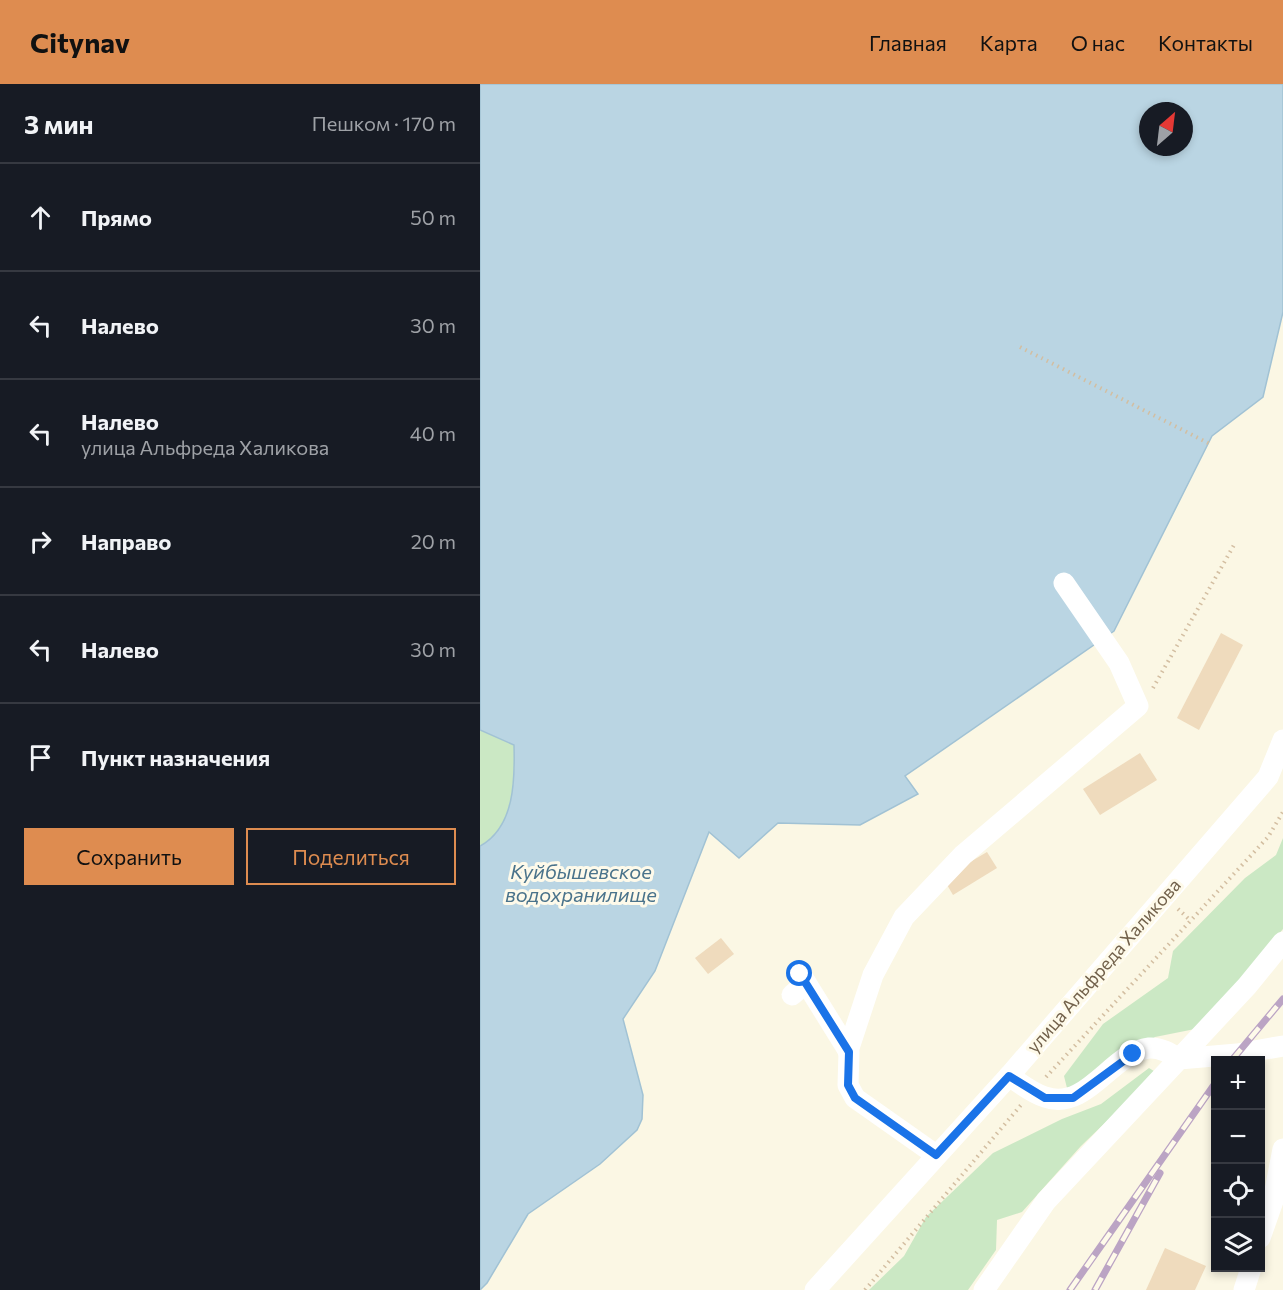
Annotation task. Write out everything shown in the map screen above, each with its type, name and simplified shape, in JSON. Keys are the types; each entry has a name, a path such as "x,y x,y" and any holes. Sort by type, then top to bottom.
{"lane":[{"path":"936,1155 855,1098 848,1085 848,1051 873,975 904,917 963,855 1138,706 1119,663 1064,583"},
{"name":"улица Альфреда Халикова","path":"815,1290 1009,1076 1268,777 1283,740"},
{"path":"984,1290 1046,1201 1247,986 1283,942"},
{"path":"800,984 848,1051"},
{"path":"1009,1076 1045,1098 1073,1098 1133,1054 1149,1048 1164,1050 1179,1059 1237,1054 1283,1046"},
{"path":"1265,1223 1273,1200 1283,1149"},
{"path":"1244,1290 1250,1272"}],"path":[{"path":"1020,347 1212,445"},
{"path":"1138,706 1149,695 1234,545"},
{"path":"865,1290 1033,1091 1268,837 1283,812"}],"green space":[{"path":"480,730 514,745 514,758 513,787 506,815 492,838 480,846"},
{"path":"1283,838 1283,929 1200,1028 1155,1037 1077,1092 1067,1088 1064,1076 1103,1024 1168,978 1173,951 1245,878 1276,855"},
{"path":"1149,1068 1157,1073 1081,1146 1022,1212 997,1220 996,1250 968,1290 869,1290 904,1256 926,1217 993,1153 1062,1119 1101,1104"}],"water":[{"name":"Куйбышевское водохранилище","path":"480,84 1283,84 1283,312 1263,397 1212,436 1114,631 905,776 918,794 860,825 778,823 739,858 709,832 655,971 623,1019 643,1095 642,1119 637,1130 600,1164 528,1214 487,1283 480,1290 480,846 492,838 506,815 513,787 514,745 480,730"}],"building":[{"path":"1221,633 1243,645 1199,730 1177,718"},
{"path":"1140,753 1157,780 1100,815 1083,789"},
{"path":"987,852 997,868 953,895 943,878"},
{"path":"721,938 734,954 708,974 695,958"},
{"path":"1165,1248 1206,1266 1195,1290 1146,1290"}],"railway":[{"path":"1235,1056 1283,999"},
{"path":"1070,1290 1211,1089"},
{"path":"1095,1290 1160,1173"}],"route":[{"path":"800,974 849,1052 848,1085 855,1098 936,1155 1009,1076 1045,1098 1073,1098 1133,1054"}]}
